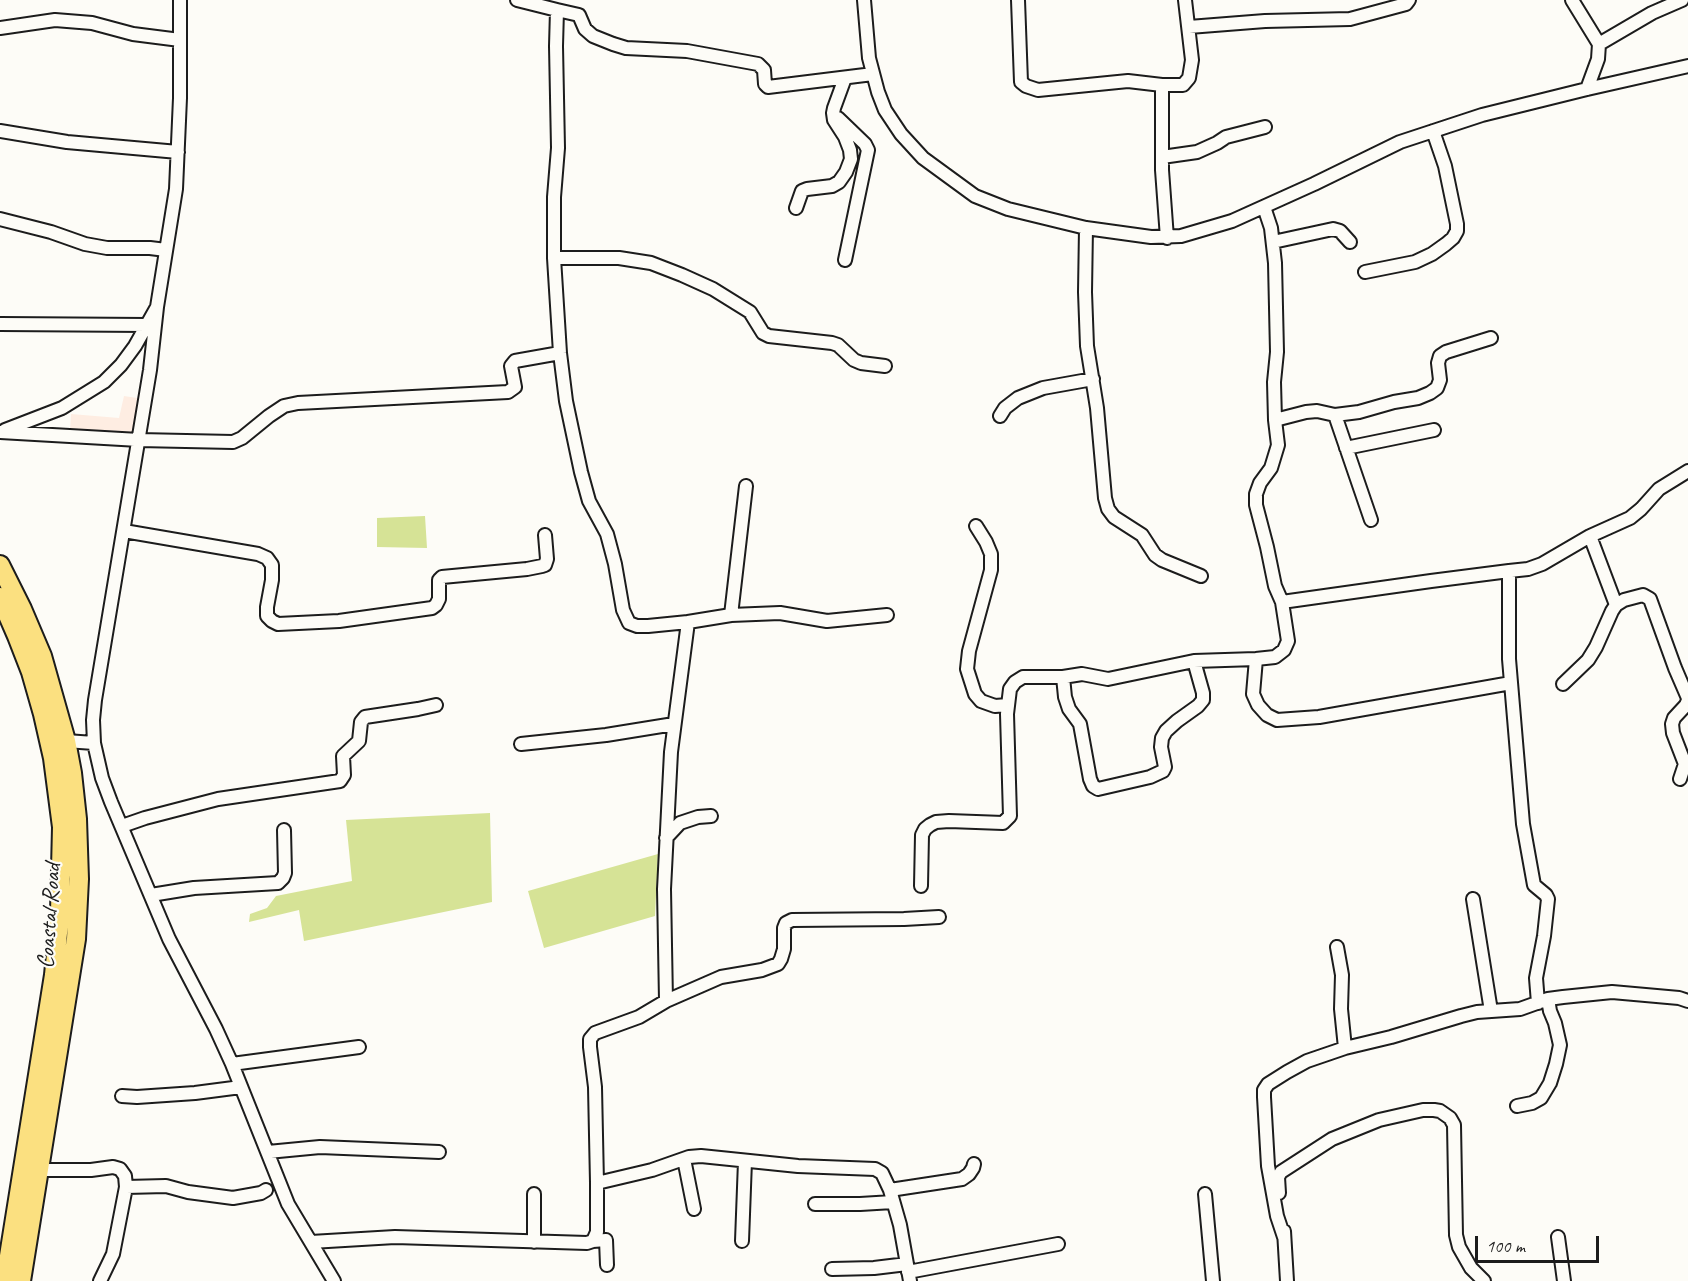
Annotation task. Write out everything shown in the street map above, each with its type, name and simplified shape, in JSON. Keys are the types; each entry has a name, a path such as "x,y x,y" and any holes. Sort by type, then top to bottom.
{"highway":[{"name":"Coastal Road","path":"0,565 42,656 66,741 72,773 79,879 76,939 21,1281"},
{"name":"Coastal Road","path":"0,597 31,672 44,714 53,758 62,827 60,912 54,975 5,1281"}],"street":[{"path":"180,0 176,189 139,440 95,700 94,743 102,778 169,939 232,1064 288,1204 334,1281"},
{"path":"517,0 579,15 585,29 593,36 627,48 687,51 758,64 764,70 765,84 768,87 873,74"},
{"path":"864,0 869,58 885,110 901,134 923,158 975,196 1008,209 1086,228 1129,235 1167,238 1209,228 1264,207 1400,142 1482,116 1688,66"},
{"path":"1018,0 1022,60 1021,82 1038,90 1128,81 1183,85 1189,78 1192,60 1185,0"},
{"path":"1189,27 1264,21 1350,19 1406,4 1409,0"},
{"path":"1572,0 1599,45 1598,59 1587,89"},
{"path":"1599,45 1652,13 1682,0"},
{"path":"557,10 558,148 554,196 554,258 560,353 566,401 580,472 589,501 607,534 625,618 629,623 637,626 688,622 731,615 780,613 827,621 886,615"},
{"path":"0,28 55,20 92,23 133,33 180,40"},
{"path":"796,208 802,191 832,186 839,182 851,159 850,150 834,120 833,113 845,78"},
{"path":"1162,85 1162,157 1167,238"},
{"path":"833,113 865,144 868,150 845,260"},
{"path":"1162,157 1197,152 1226,136 1265,127"},
{"path":"0,131 67,142 178,152"},
{"path":"1365,272 1415,262 1446,244 1457,231 1445,166 1433,131"},
{"path":"921,886 922,835 930,825 949,821 1003,823 1010,816 1008,705 1010,689 1015,682 1023,677 1063,677 1082,674 1108,679 1194,660 1275,657 1284,650 1288,641 1282,602 1275,586 1256,505 1256,494 1260,483 1271,468 1277,452 1278,436 1275,420 1274,382 1277,352 1273,243 1264,207"},
{"path":"0,219 107,248 166,250"},
{"path":"1086,228 1087,346 1093,378 1108,509 1114,517 1142,535 1155,555 1201,576"},
{"path":"1273,243 1334,229 1340,231 1350,242"},
{"path":"554,258 619,258 651,263 682,274 713,289 750,312 763,333 769,336 832,343 838,345 854,360 885,366"},
{"path":"0,432 62,408 104,382 122,365 157,307"},
{"path":"0,324 147,325"},
{"path":"1275,420 1317,411 1335,415 1418,398 1437,388 1440,380 1438,363 1440,356 1491,338"},
{"path":"0,432 139,440 233,442 243,438 268,416 284,406 298,403 508,392 515,387 511,366 515,361 560,353"},
{"path":"1000,416 1005,408 1018,398 1043,388 1093,378"},
{"path":"1335,415 1371,520"},
{"path":"1346,448 1434,430"},
{"path":"1282,602 1528,569 1630,518 1659,489 1688,471"},
{"path":"731,615 746,486"},
{"path":"976,526 986,542 990,554 991,570 971,642 967,669 975,694 981,701 995,706 1008,705"},
{"path":"124,531 258,554 267,558 272,565 267,616 278,624 339,621 432,608 439,598 439,580 442,577 527,569 545,565 547,559 545,536"},
{"path":"1590,536 1616,605"},
{"path":"1509,571 1509,659 1523,824 1534,885 1548,899 1536,978 1543,1001 1555,1023 1560,1045 1550,1083 1541,1098 1532,1103 1517,1106"},
{"path":"1563,684 1588,660 1616,605 1624,600 1643,595 1650,599 1688,699 1672,724 1672,733 1685,764 1680,778"},
{"path":"666,1001 664,889 666,838 671,752 688,622"},
{"path":"1256,659 1253,694 1262,710 1277,720 1319,717 1511,683"},
{"path":"1063,677 1069,709 1080,724 1090,779 1098,789 1150,777 1163,771 1165,767 1161,747 1166,730 1203,700 1194,660"},
{"path":"122,826 192,805 340,781 344,775 343,756 359,741 361,722 365,717 418,710 436,705"},
{"path":"521,744 606,735 674,724"},
{"path":"66,741 94,743"},
{"path":"666,838 680,824 698,817 711,816"},
{"path":"151,896 194,888 278,883 285,873 284,830"},
{"path":"1473,899 1491,1011"},
{"path":"593,1241 597,1232 597,1183 595,1087 590,1039 595,1033 639,1017 666,1001 721,977 762,970 778,964 784,949 784,928 786,923 792,920 939,917"},
{"path":"1336,947 1342,975 1341,1009 1345,1048"},
{"path":"1284,1237 1277,1216 1268,1166 1264,1110 1264,1090 1276,1079 1307,1061 1345,1048 1461,1016 1520,1009 1543,1001 1575,995 1612,992 1679,998 1688,1002"},
{"path":"232,1064 359,1047"},
{"path":"122,1096 195,1093 241,1087"},
{"path":"1287,1281 1278,1177 1281,1172 1347,1132 1379,1119 1424,1110 1434,1110 1445,1114 1454,1125 1456,1235 1459,1247 1471,1268 1484,1281"},
{"path":"268,1152 320,1148 439,1152"},
{"path":"597,1183 701,1156 798,1166 875,1168 882,1173 891,1196 900,1225 908,1272"},
{"path":"684,1159 694,1209"},
{"path":"742,1241 745,1161"},
{"path":"814,1204 891,1196 962,1179 969,1174 974,1164"},
{"path":"38,1170 91,1170 113,1167 120,1169 125,1176 126,1187 113,1254 100,1281"},
{"path":"126,1187 166,1186 188,1192 233,1198 266,1190"},
{"path":"534,1194 534,1242"},
{"path":"1205,1194 1213,1281"},
{"path":"311,1242 414,1237 587,1243 606,1240 607,1265"},
{"path":"1558,1237 1564,1281"},
{"path":"832,1269 908,1272 1058,1244"}],"shaded area":[{"path":"124,396 137,398 134,435 70,432 71,414 119,418"}],"green space":[{"path":"425,516 427,548 377,547 377,518"},
{"path":"490,813 492,902 304,941 299,910 249,922 250,914 267,908 276,896 352,881 346,820"},
{"path":"658,854 655,916 544,948 528,891"}]}
